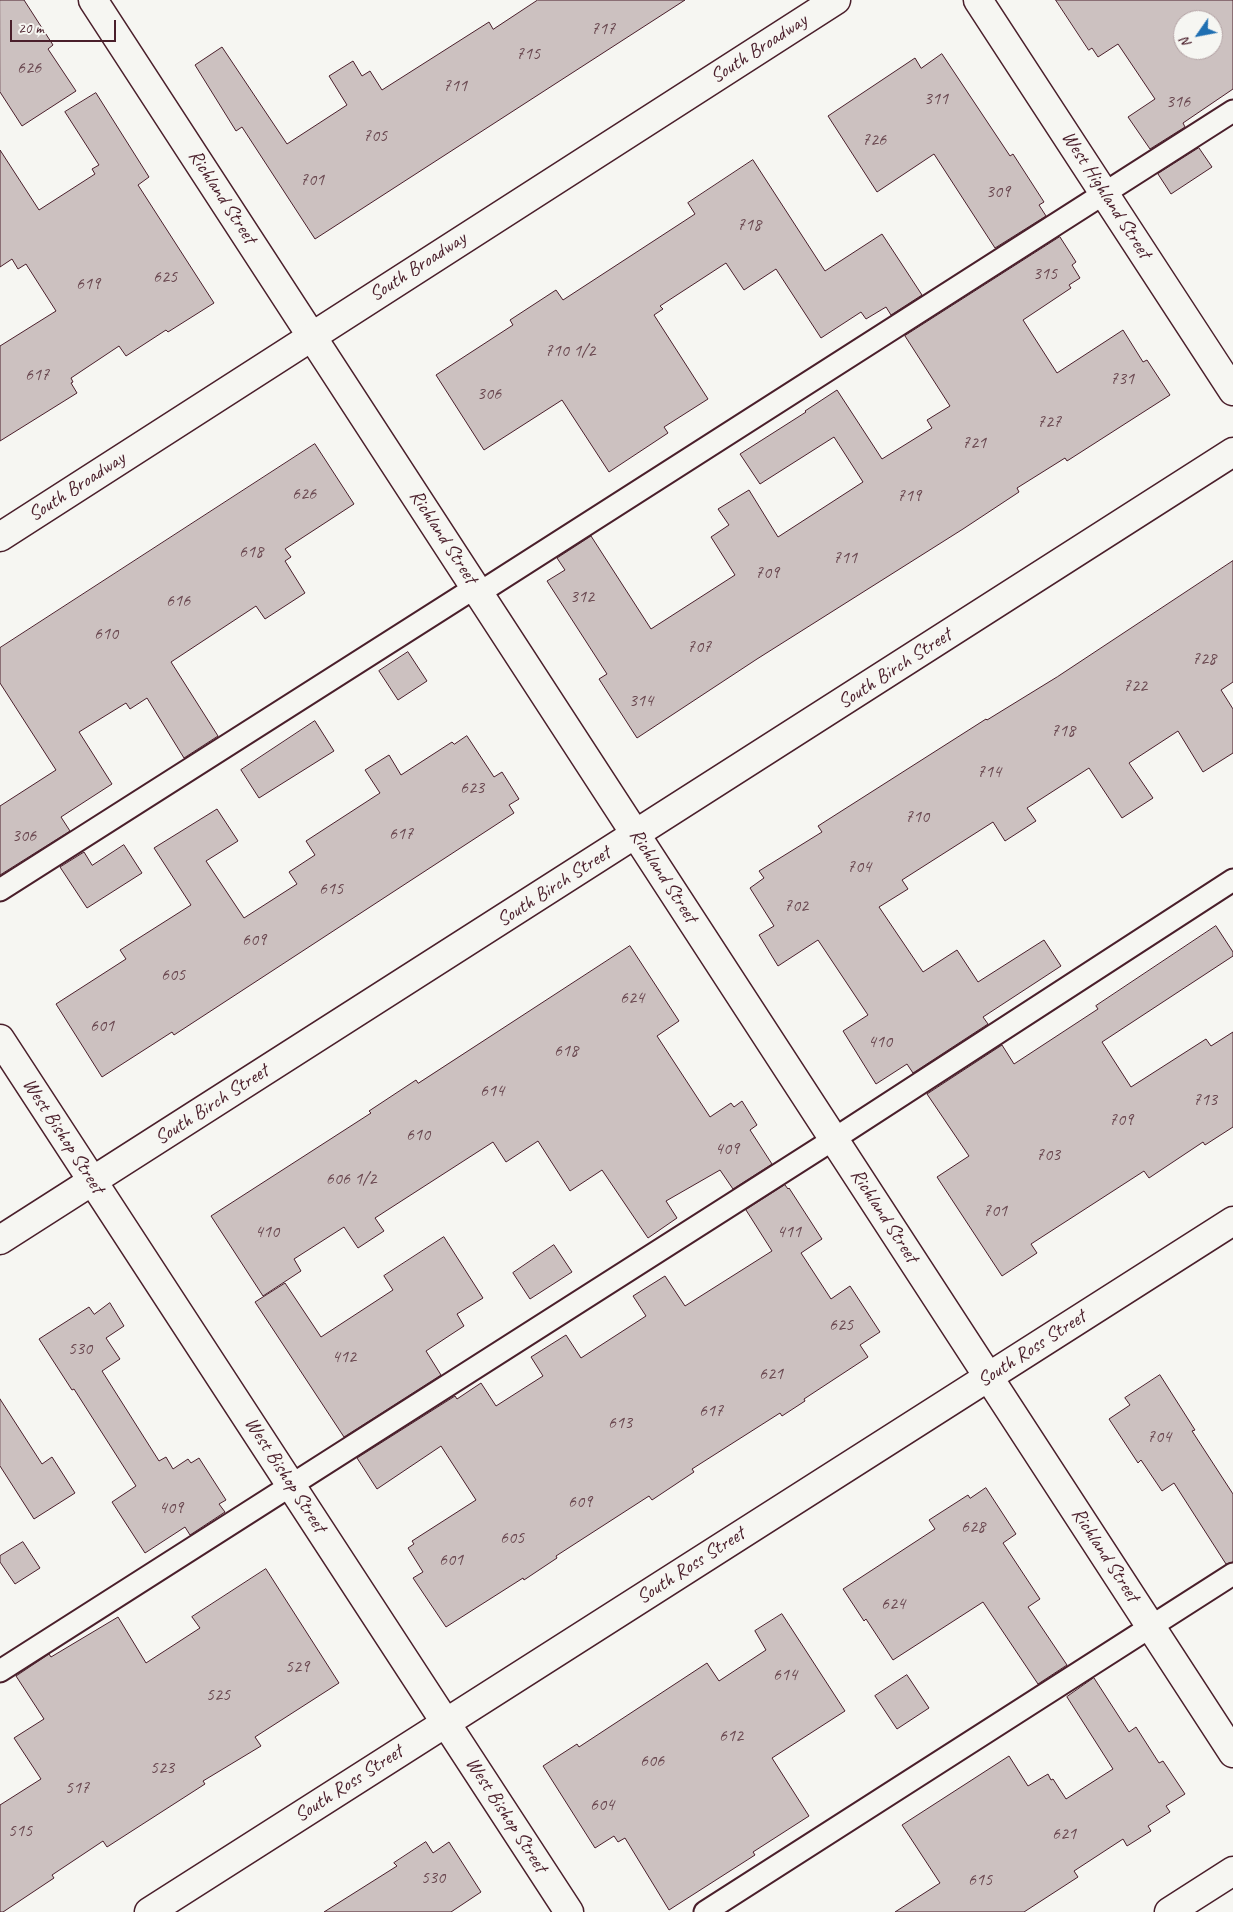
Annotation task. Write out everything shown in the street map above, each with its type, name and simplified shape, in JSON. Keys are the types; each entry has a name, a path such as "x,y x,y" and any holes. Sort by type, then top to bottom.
{"street":[{"name":"Richland Street","path":"93,0 1233,1753"},
{"name":"South Broadway","path":"0,536 836,0"},
{"name":"West Highland Street","path":"978,0 1233,391"},
{"name":"South Birch Street","path":"0,1240 1233,452"},
{"name":"West Bishop Street","path":"0,1039 569,1912"},
{"name":"South Ross Street","path":"149,1912 1233,1221"},
{"path":"1169,1912 1233,1871"}],"lane":[{"path":"0,890 1233,111"},
{"path":"0,1671 834,1139 1233,880"},
{"path":"705,1912 1233,1574"}],"building":[{"path":"0,0 24,0 53,45 48,49 76,91 22,126 0,92"},
{"path":"538,0 685,0 315,239 242,127 236,131 195,65 222,47 287,144 347,105 329,76 353,61 362,76 370,71 382,90 489,22 493,29"},
{"path":"1056,0 1233,0 1233,89 1183,123 1185,127 1150,149 1128,117 1155,99 1118,44 1098,57 1092,48 1089,50"},
{"path":"942,54 1010,156 1013,154 1044,202 1039,205 1046,216 995,248 934,154 877,192 828,116 915,58 921,68"},
{"path":"96,93 149,177 138,185 214,303 168,332 166,330 126,356 119,346 71,378 73,382 71,383 77,393 0,441 0,346 56,311 26,264 18,269 12,259 0,267 0,150 39,210 95,174 92,169 99,165 65,112"},
{"path":"1199,148 1212,167 1171,194 1158,174"},
{"path":"753,160 825,271 882,234 922,295 891,315 886,307 866,319 861,312 821,338 776,269 744,290 726,263 660,306 663,309 654,315 708,399 664,427 668,433 609,472 562,400 484,450 436,375 513,325 510,320 556,290 563,300 695,214 688,203"},
{"path":"1060,237 1076,262 1072,265 1080,278 1069,285 1071,288 1023,320 1057,373 1123,330 1143,362 1147,360 1170,395 1067,461 1065,458 1017,488 1019,492 963,529 757,659 637,738 599,679 607,674 547,581 565,570 557,558 591,536 651,629 735,575 711,537 729,525 718,509 749,490 778,537 863,482 834,437 760,484 740,454 837,390 882,459 932,428 927,420 950,406 905,336"},
{"path":"315,444 354,504 285,549 291,557 285,561 305,593 265,619 256,606 171,662 218,736 184,758 147,698 130,709 126,703 79,732 112,784 61,817 70,831 0,875 0,806 56,770 0,683 0,648"},
{"path":"1233,561 1233,682 1221,690 1233,709 1233,753 1203,772 1178,731 1129,763 1153,798 1122,818 1089,768 1027,808 1036,821 1005,841 993,822 902,880 908,889 879,907 923,972 957,950 978,982 1044,940 1061,966 983,1017 988,1024 913,1073 907,1064 876,1084 843,1031 868,1015 818,940 778,966 759,935 774,926 750,888 764,878 759,871 822,832 818,826 986,719 1057,677"},
{"path":"408,652 427,681 398,700 379,671"},
{"path":"315,721 334,751 259,798 241,770"},
{"path":"467,736 494,777 502,772 519,799 509,805 514,813 174,1035 172,1032 102,1077 56,1004 126,959 120,950 191,905 154,848 217,809 238,841 206,861 244,918 297,884 289,872 315,855 306,841 380,793 365,770 389,755 401,775 452,742 454,744"},
{"path":"124,845 142,873 87,908 60,867 84,852 92,865"},
{"path":"1216,926 1233,952 1233,956 1102,1042 1131,1087 1206,1039 1211,1046 1233,1032 1233,1127 1205,1145 1203,1142 1149,1178 1144,1171 1031,1244 1037,1253 1002,1276 937,1177 969,1156 927,1094 1002,1045 1014,1064 1098,1009 1096,1006"},
{"path":"630,946 679,1021 657,1036 710,1117 731,1103 734,1107 742,1101 757,1125 750,1130 772,1164 733,1189 720,1170 666,1201 677,1218 648,1238 602,1170 570,1191 538,1141 506,1162 493,1142 375,1218 384,1231 358,1248 344,1227 294,1259 301,1271 263,1296 211,1216 371,1113 369,1111 416,1080 418,1083"},
{"path":"785,1185 789,1188 822,1239 801,1253 831,1299 850,1286 880,1332 860,1345 868,1357 804,1399 805,1401 782,1416 780,1413 692,1469 694,1472 652,1500 649,1496 556,1556 557,1558 524,1580 523,1578 446,1627 413,1578 423,1572 408,1548 414,1544 412,1541 476,1500 441,1446 377,1489 357,1458 455,1396 457,1399 481,1383 496,1406 543,1376 531,1357 566,1335 581,1358 646,1316 633,1296 665,1276 685,1306 772,1251 746,1210"},
{"path":"444,1237 483,1298 457,1314 464,1326 426,1351 441,1375 344,1437 255,1302 285,1283 321,1337 393,1290 384,1276"},
{"path":"554,1245 572,1272 530,1299 513,1273"},
{"path":"110,1303 124,1326 106,1338 120,1359 102,1371 159,1461 166,1457 173,1469 188,1459 191,1463 199,1458 226,1500 219,1504 225,1512 190,1535 185,1527 145,1553 112,1502 136,1486 74,1389 72,1390 39,1339 89,1307 94,1314"},
{"path":"1160,1375 1195,1430 1192,1431 1233,1494 1233,1562 1226,1564 1174,1483 1162,1491 1141,1460 1138,1463 1109,1419 1130,1405 1125,1398"},
{"path":"0,1399 42,1464 52,1457 75,1493 34,1519 0,1466"},
{"path":"986,1488 1016,1534 1003,1543 1040,1599 1028,1607 1067,1665 1038,1684 983,1602 893,1660 866,1619 864,1621 843,1589 935,1529 929,1520 968,1495 970,1498"},
{"path":"23,1542 40,1568 15,1584 0,1562 0,1556"},
{"path":"266,1569 339,1683 255,1737 261,1746 203,1781 205,1784 107,1847 103,1841 52,1875 54,1878 3,1912 0,1912 0,1805 41,1779 14,1738 44,1719 16,1676 49,1654 51,1657 118,1617 146,1663 200,1628 192,1617"},
{"path":"782,1614 845,1711 772,1758 809,1816 753,1852 755,1855 669,1910 625,1838 618,1842 614,1836 595,1848 543,1766 577,1744 579,1747 707,1663 719,1681 766,1650 755,1631"},
{"path":"907,1675 929,1708 897,1729 875,1696"},
{"path":"1094,1678 1129,1732 1136,1727 1159,1763 1163,1761 1185,1794 1166,1806 1170,1812 1148,1826 1151,1831 1127,1846 1123,1839 1074,1871 1078,1877 1024,1912 895,1912 940,1883 902,1825 1009,1756 1028,1786 1048,1774 1066,1799 1113,1769 1067,1697"},
{"path":"426,1842 433,1853 449,1842 481,1892 451,1912 324,1912 397,1866 394,1863"}]}
